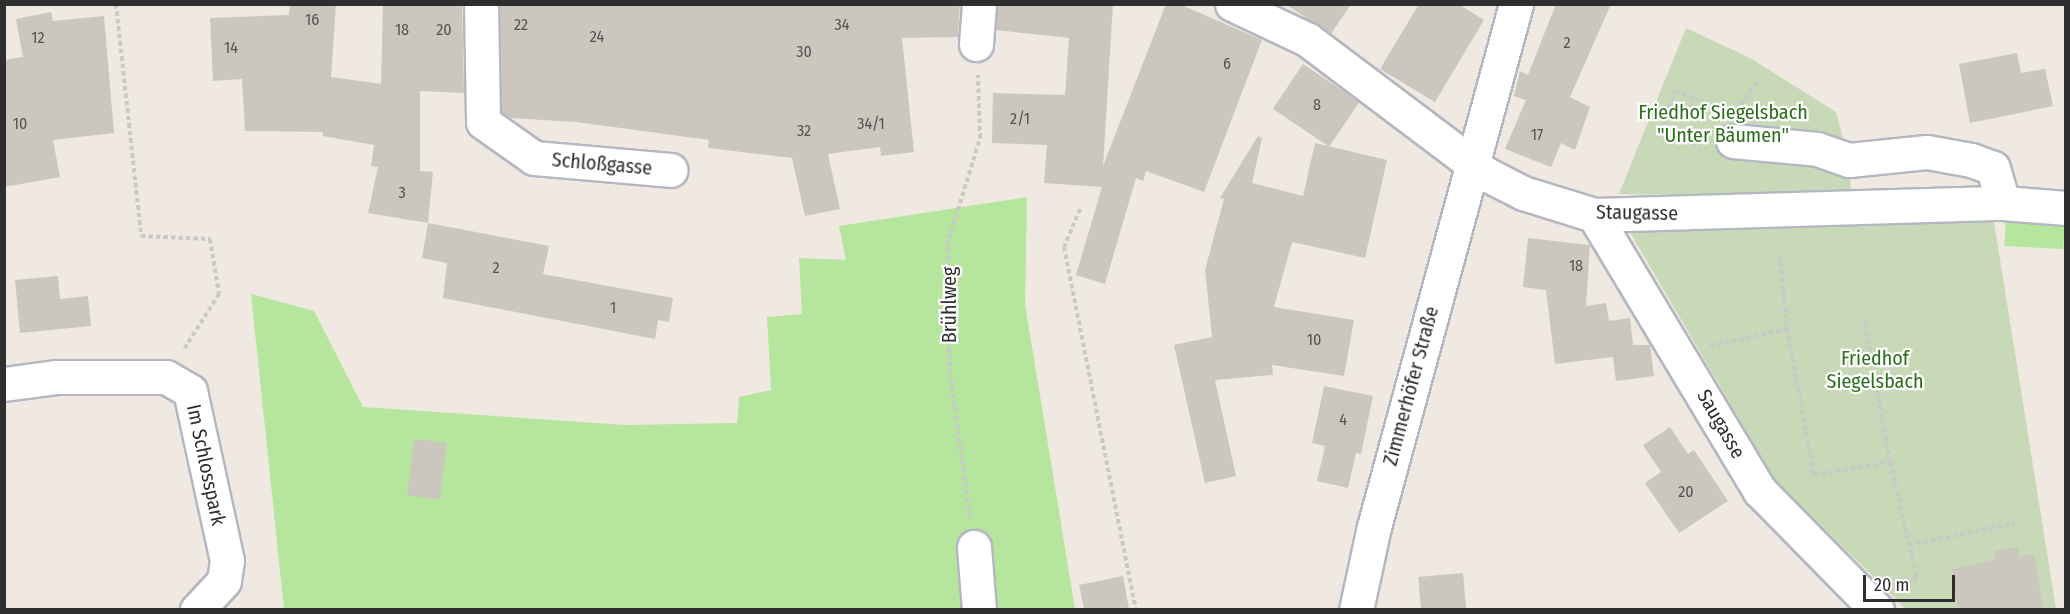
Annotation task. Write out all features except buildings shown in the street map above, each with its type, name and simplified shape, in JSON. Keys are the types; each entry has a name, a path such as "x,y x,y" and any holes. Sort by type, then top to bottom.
{"street":[{"name":"Schloßgasse","path":"481,4 483,122 534,158 670,170"},
{"path":"976,44 979,4"},
{"name":"Staugasse","path":"1232,4 1308,39 1470,164 1523,193 1594,215 2003,203 2066,208"},
{"name":"Zimmerhöfer Straße","path":"1356,609 1374,527 1470,164 1516,4"},
{"path":"1734,127 1848,159 1927,152 1971,160 1993,168 2003,203"},
{"name":"Saugasse","path":"1594,215 1760,490 1873,606"},
{"path":"4,384 56,377 166,376"},
{"name":"Im Schlosspark","path":"166,376 190,391 227,561 224,581 197,609"},
{"path":"974,547 979,609"}],"path":[{"path":"116,4 141,236 210,239 219,294 166,376"},
{"name":"Brühlweg","path":"974,547 950,374 947,290 949,239 980,138 976,44"},
{"path":"1734,127 1761,78"},
{"path":"1080,209 1064,247 1136,609"},
{"path":"1780,255 1787,329 1814,475 1890,462"},
{"path":"1863,314 1890,462 1917,578 1873,606"},
{"path":"1681,356 1698,348 1787,329"},
{"path":"1909,545 2016,523"}],"green space":[{"name":"Friedhof Siegelsbach \"Unter Bäumen\"","path":"1686,28 1750,58 1836,112 1849,160 1851,197 1619,194"},
{"path":"1027,197 1025,304 1075,609 284,609 251,294 314,311 363,407 625,425 737,423 739,397 771,390 767,317 802,314 799,258 846,260 839,226"},
{"path":"2006,217 2065,220 2063,249 2004,246"},
{"name":"Friedhof Siegelsbach","path":"1994,222 2056,609 1906,609 1775,480 1628,229"}]}
